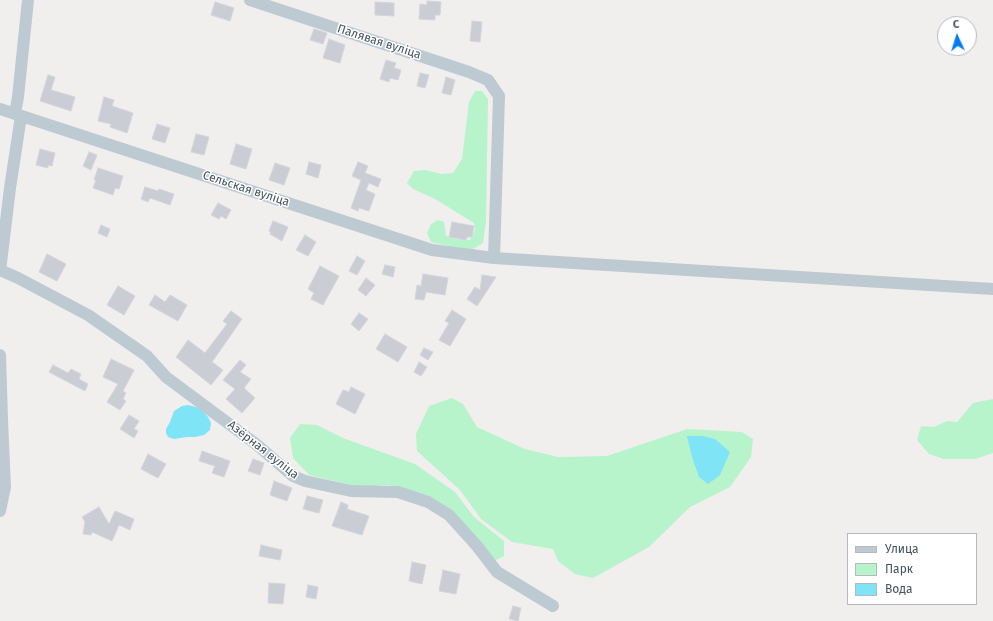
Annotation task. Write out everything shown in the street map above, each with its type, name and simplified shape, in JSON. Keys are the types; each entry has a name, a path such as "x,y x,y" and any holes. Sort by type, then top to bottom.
{"street":[{"path":"0,271 18,115 18,96 28,0"},
{"name":"Палявая вуліца","path":"250,0 468,72 488,80 499,96 494,258"},
{"name":"Сельская вуліца","path":"0,109 432,250 494,258 993,289"},
{"name":"Азёрная вуліца","path":"0,271 18,278 88,315 147,356 166,377 256,444 293,476 305,481 352,491 398,492 428,502 449,515 477,546 496,572 553,606"},
{"path":"0,355 5,486 0,511"}],"green space":[{"path":"475,91 482,91 488,99 486,221 483,243 470,251 431,242 427,233 431,224 438,220 444,222 446,236 456,239 470,240 475,230 474,223 435,199 413,189 407,183 414,171 426,170 441,174 453,173 462,159 469,102"},
{"path":"452,398 463,404 477,427 525,449 558,457 607,456 687,429 742,432 753,439 751,457 730,487 690,507 649,547 593,578 575,574 558,561 553,549 512,542 481,519 460,490 417,451 416,434 429,406"},
{"path":"993,399 993,453 975,459 944,459 929,454 917,440 921,426 934,427 947,421 957,422 973,403"},
{"path":"300,424 317,425 343,438 415,464 455,492 474,517 504,541 504,556 494,561 441,504 416,492 388,485 359,487 309,475 293,458 290,438"}],"water":[{"path":"188,405 203,411 211,423 210,430 204,435 195,437 174,439 168,437 166,429 174,411 182,406"},
{"path":"687,436 703,436 715,439 730,452 720,475 708,484 699,477"}],"building":[{"path":"427,1 441,2 440,15 435,15 435,20 419,19 420,4 427,5"},
{"path":"215,2 234,8 230,21 211,15"},
{"path":"375,2 394,3 394,16 375,15"},
{"path":"472,21 482,22 480,42 470,41"},
{"path":"314,29 327,33 323,44 310,40"},
{"path":"329,39 345,45 340,63 323,58"},
{"path":"386,60 396,63 394,68 401,70 398,80 390,78 389,82 380,79"},
{"path":"420,73 429,75 425,88 417,86"},
{"path":"48,75 55,77 51,90 75,97 71,111 40,101"},
{"path":"446,77 455,80 451,95 442,93"},
{"path":"104,97 114,100 112,106 133,113 127,133 110,127 111,124 98,121"},
{"path":"157,124 170,128 165,143 152,139"},
{"path":"196,134 209,137 204,155 191,152"},
{"path":"236,144 252,149 246,169 230,164"},
{"path":"40,149 55,153 52,166 48,165 48,168 36,165"},
{"path":"89,152 97,155 91,170 83,166"},
{"path":"309,162 321,165 318,178 306,174"},
{"path":"358,162 368,166 365,173 381,179 378,187 369,183 366,190 375,194 369,211 359,208 358,211 351,208 361,180 352,176"},
{"path":"275,163 290,168 284,185 269,180"},
{"path":"98,168 123,176 119,189 115,188 113,195 93,188"},
{"path":"145,187 158,191 159,189 174,194 170,205 150,198 148,202 141,199"},
{"path":"218,203 231,210 226,219 221,216 219,219 211,215"},
{"path":"273,221 288,227 282,241 270,234 271,232 269,231"},
{"path":"452,222 474,226 472,237 467,237 466,240 449,237"},
{"path":"101,225 110,229 107,237 98,233"},
{"path":"305,235 316,242 308,256 296,250"},
{"path":"47,254 66,264 57,281 39,272"},
{"path":"357,256 365,261 357,275 349,271"},
{"path":"385,265 395,267 393,277 382,274"},
{"path":"320,266 339,276 323,305 311,299 314,293 308,289"},
{"path":"423,274 448,278 445,295 426,292 424,300 415,299 417,285 421,286"},
{"path":"482,275 496,277 477,306 467,299 475,287 480,290"},
{"path":"366,278 375,285 366,296 358,290"},
{"path":"118,286 135,296 124,315 107,305"},
{"path":"155,295 165,302 170,295 187,305 178,321 149,305"},
{"path":"452,310 466,319 450,346 439,340 449,323 445,321"},
{"path":"231,311 242,319 212,362 223,370 211,385 176,357 188,340 205,353 227,324 223,321"},
{"path":"359,313 368,319 359,331 351,324"},
{"path":"385,334 407,347 398,362 376,349"},
{"path":"424,348 433,352 428,360 420,355"},
{"path":"111,359 134,370 123,391 126,393 123,399 126,401 120,410 107,402 118,384 103,377"},
{"path":"240,360 246,365 240,372 251,379 244,388 255,398 242,413 226,399 235,389 223,380"},
{"path":"419,362 427,367 421,376 414,372"},
{"path":"53,365 68,373 71,369 81,374 79,379 88,384 85,391 49,372"},
{"path":"351,387 365,394 355,414 336,404 343,390 349,392"},
{"path":"129,415 139,421 134,429 138,431 134,438 120,429"},
{"path":"202,451 230,461 224,477 212,473 215,466 199,461"},
{"path":"148,454 166,464 158,478 141,469"},
{"path":"253,459 264,463 260,475 248,471"},
{"path":"274,481 292,488 287,501 270,495"},
{"path":"307,496 323,500 319,513 303,509"},
{"path":"341,502 348,505 347,509 369,516 362,535 332,526"},
{"path":"99,507 109,524 115,511 134,519 130,530 119,525 112,541 92,532 91,535 83,534 85,522 82,517"},
{"path":"261,545 282,550 280,560 259,556"},
{"path":"412,562 426,565 422,584 409,581"},
{"path":"443,570 460,574 456,594 439,591"},
{"path":"269,583 285,584 283,604 268,603"},
{"path":"308,585 318,587 316,599 306,597"},
{"path":"513,606 521,608 518,621 509,619"}]}
